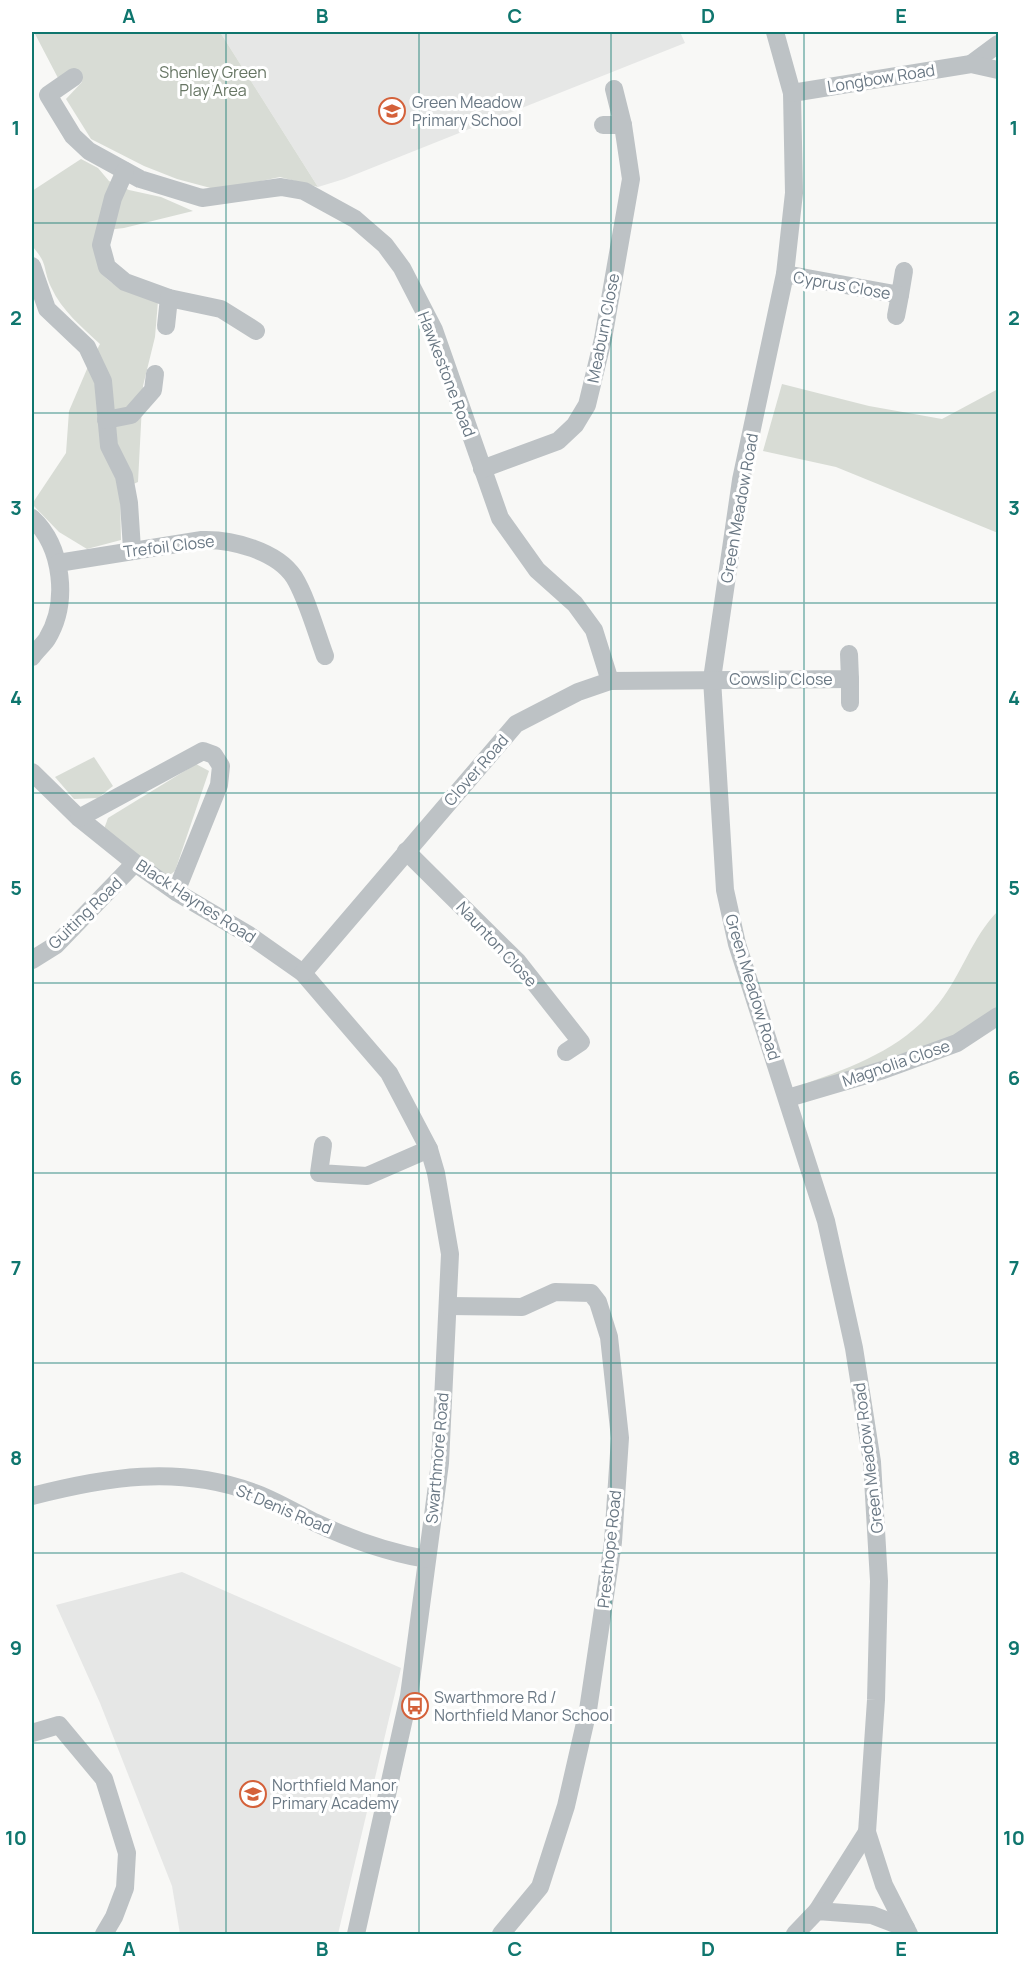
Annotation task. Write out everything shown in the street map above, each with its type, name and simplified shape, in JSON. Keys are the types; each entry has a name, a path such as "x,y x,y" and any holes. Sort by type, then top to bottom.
{"street":[{"name":"Green Meadow Road","path":"776,32 792,93 794,193 785,274 741,480 712,679 725,890 737,944 789,1098 826,1221 854,1348 872,1462 879,1581 876,1700 867,1832 884,1885 907,1931"},
{"name":"Longbow Road","path":"971,64 999,44"},
{"name":"Longbow Road","path":"792,93 971,64 999,70"},
{"name":"Hawkestone Road","path":"74,77 48,94 73,136 89,151 125,171 169,189 202,198 281,187 303,191 355,219 385,245 402,267 432,325 500,518 537,570 575,603 594,630 610,681"},
{"name":"Meaburn Close","path":"482,469 558,441 575,425 587,405 603,339 631,179 623,125 614,89"},
{"path":"603,125 623,125"},
{"path":"125,171 113,198 101,245 107,267 125,282 169,298 221,309 256,331"},
{"path":"32,266 47,309 87,347 103,381 109,446 126,485 132,549"},
{"name":"Cyprus Close","path":"896,316 904,271"},
{"name":"Cyprus Close","path":"785,274 900,295"},
{"path":"166,326 169,298"},
{"path":"106,420 131,415 153,390 155,374"},
{"path":"32,518 39,525 58,563 60,603 47,639 32,657"},
{"name":"Trefoil Close","path":"58,563 132,549 220,539 278,560 294,577 325,656"},
{"name":"Cowslip Close","path":"849,654 850,703"},
{"name":"Cowslip Close","path":"712,679 850,679"},
{"name":"Clover Road","path":"303,973 516,724 578,692 610,681 712,679"},
{"path":"79,819 203,752 214,755 221,766 219,785 176,892"},
{"name":"Black Haynes Road","path":"32,772 79,819 135,863 176,892 249,935 303,973 333,1006"},
{"name":"Naunton Close","path":"406,851 518,962 588,1038 566,1052"},
{"name":"Guiting Road","path":"32,960 56,945 135,863"},
{"name":"Swarthmore Road","path":"333,1006 389,1073 429,1149 436,1173 450,1254 440,1462 409,1696 356,1935"},
{"name":"Magnolia Close","path":"789,1098 883,1070 957,1043 999,1016"},
{"path":"323,1145 319,1173 341,1176 367,1176 429,1149"},
{"name":"Presthope Road","path":"449,1306 522,1306 555,1292 591,1293 598,1302 609,1337 620,1438 613,1542 596,1658 588,1710 566,1806 540,1887 501,1935"},
{"name":"St Denis Road","path":"32,1496 72,1486 154,1474 199,1478 253,1492 317,1523 390,1552 426,1559"},
{"path":"32,1733 59,1725 104,1779 127,1853 124,1887 114,1917 104,1935"},
{"name":"Green Meadow Road","path":"795,1935 817,1911 867,1832"},
{"path":"817,1911 872,1915 907,1931"}],"shaded area":[{"name":"Green Meadow Primary School","path":"220,32 680,32 685,43 344,179 318,187"},
{"name":"Northfield Manor Primary Academy","path":"182,1572 401,1668 338,1934 180,1934 172,1886 100,1703 56,1605"}],"green space":[{"name":"Shenley Green Play Area","path":"34,32 220,32 318,187 280,177 218,190 177,179 144,166 91,139 66,99 82,82 75,71 58,78"},
{"path":"81,159 98,168 109,181 129,190 161,197 193,211 124,228 98,231 98,265 107,279 132,293 158,301 155,337 143,386 138,482 120,490 121,540 87,549 59,532 32,504 66,453 69,411 100,344 61,304 48,280 43,262 32,246 32,191"},
{"path":"782,384 869,406 942,419 998,389 998,533 836,467 763,451"},
{"path":"94,757 113,786 98,798 74,799 55,777"},
{"path":"196,764 209,771 175,871 167,877 104,829 108,818"},
{"path":"998,911 998,1011 954,1040 796,1087 874,1056 909,1034 947,992 981,932"}],"place":[{"name":"Green Meadow Primary School","path":"392,111"},
{"name":"Swarthmore Rd / Northfield Manor School","path":"415,1706"},
{"name":"Northfield Manor Primary Academy","path":"253,1794"}]}
